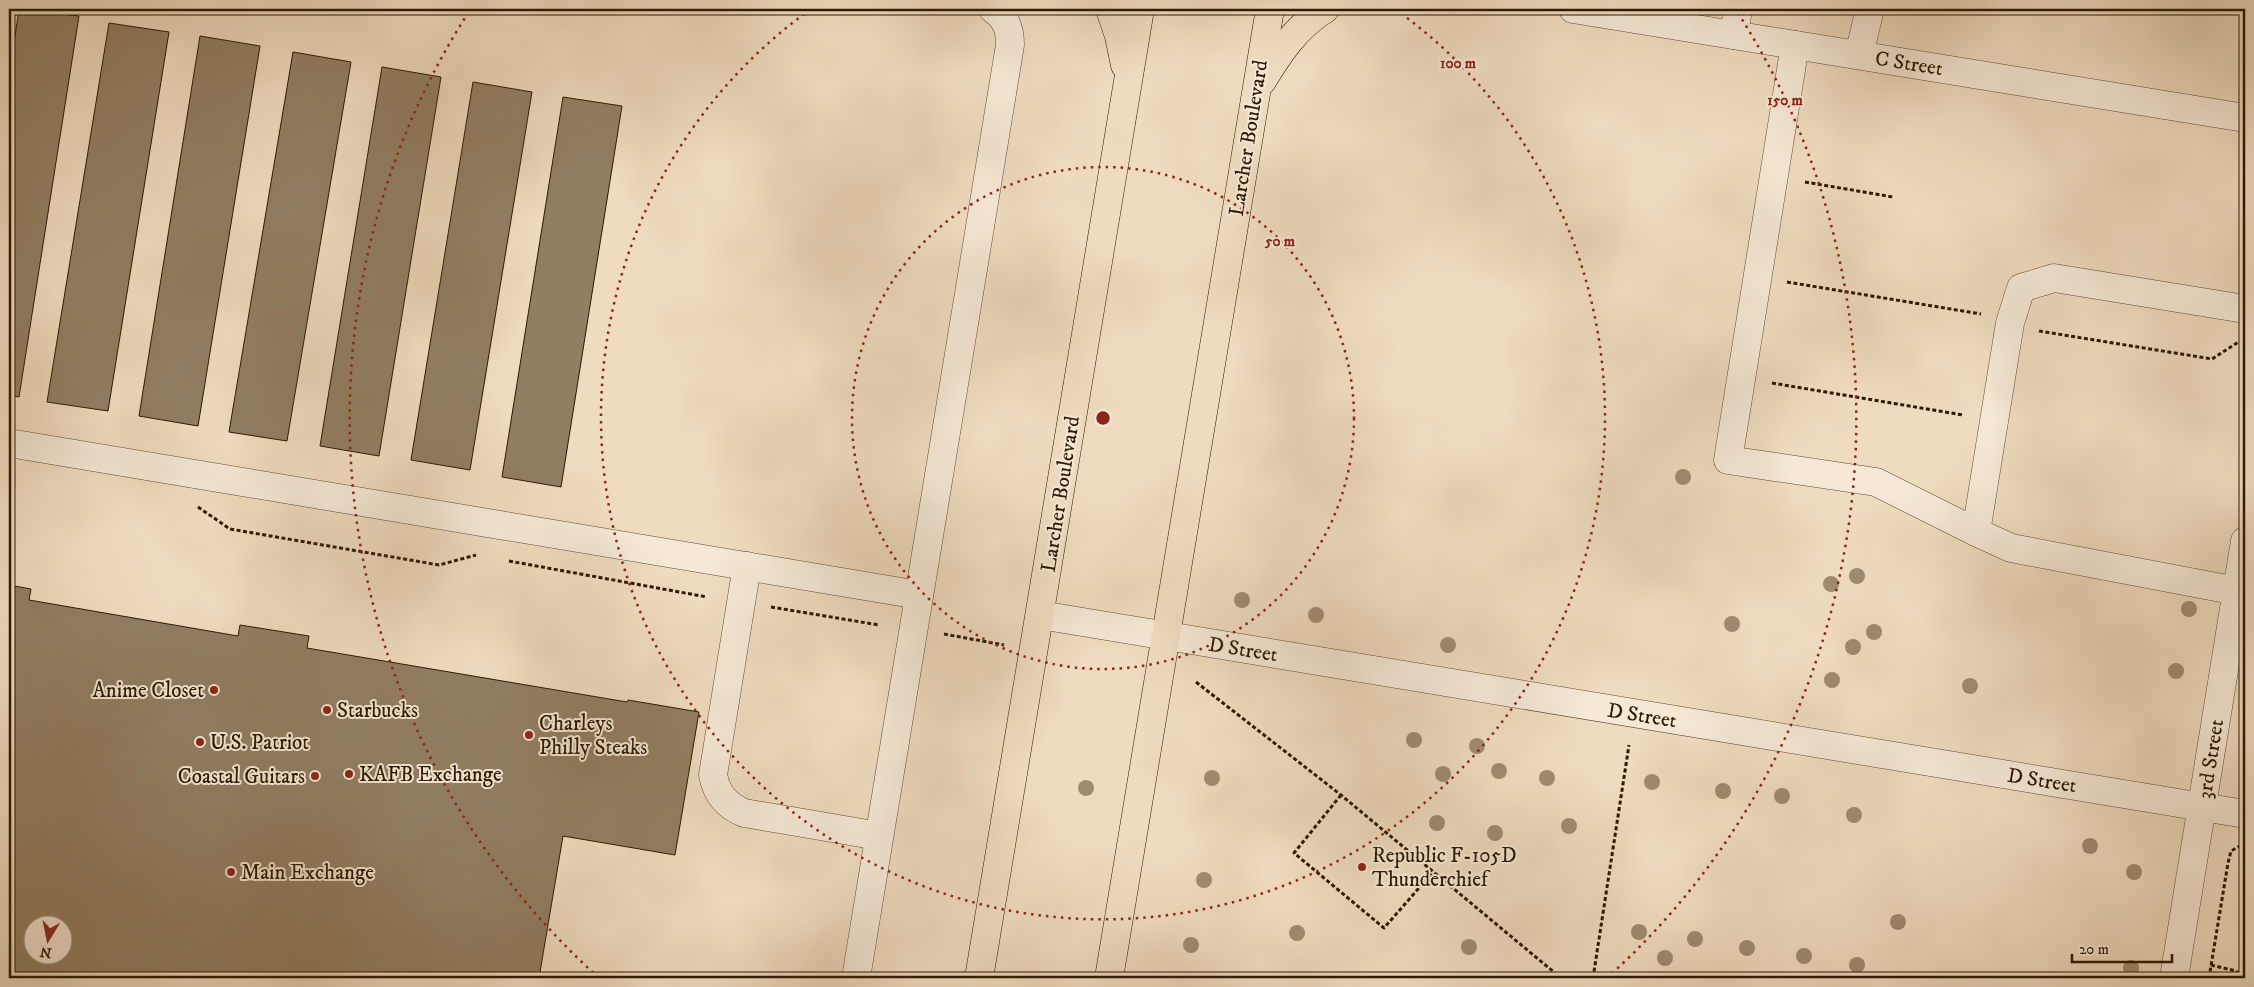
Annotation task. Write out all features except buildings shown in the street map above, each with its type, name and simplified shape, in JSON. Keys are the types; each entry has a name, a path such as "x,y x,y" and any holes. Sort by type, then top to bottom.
{"main road":[{"path":"1110,9 1119,36 1128,80"},
{"name":"Larcher Boulevard","path":"979,978 1140,9"},
{"name":"Larcher Boulevard","path":"1109,978 1270,9"},
{"path":"1255,94 1278,54 1296,32 1324,9"}],"street":[{"path":"856,978 1010,45 1007,23 993,9"},
{"name":"C Street","path":"1573,9 1736,22 1796,45 2245,118"},
{"path":"1859,55 1870,9"},
{"path":"1796,45 1728,460 1876,482 2010,548 2237,591"},
{"path":"1976,532 2010,323 2021,288 2054,278 2245,309"},
{"path":"9,442 919,595"},
{"name":"3rd Street","path":"2174,978 2245,540"},
{"path":"747,566 713,775 716,789 732,807 744,813 879,836"},
{"name":"D Street","path":"1040,615 2245,814"}],"path":[{"path":"1774,177 1893,197"},
{"path":"1742,378 1966,416"},
{"path":"194,505 230,530 439,565 475,555 484,556"},
{"path":"504,560 707,597"},
{"path":"771,607 879,625"},
{"path":"940,633 1008,645"},
{"path":"1196,682 1341,795 1561,978"},
{"path":"1593,978 1629,745"},
{"path":"1341,795 1294,853 1384,928 1433,872"},
{"path":"2209,978 2231,851 2245,844"},
{"path":"2211,965 2236,971 2245,978"}],"place":[{"name":"Anime Closet","path":"214,690"},
{"name":"Starbucks","path":"327,710"},
{"name":"Charleys Philly Steaks","path":"529,735"},
{"name":"U.S. Patriot","path":"200,742"},
{"name":"KAFB Exchange","path":"349,774"},
{"name":"Coastal Guitars","path":"315,776"},
{"name":"Republic F-105D Thunderchief","path":"1362,867"},
{"name":"Main Exchange","path":"231,872"}]}
